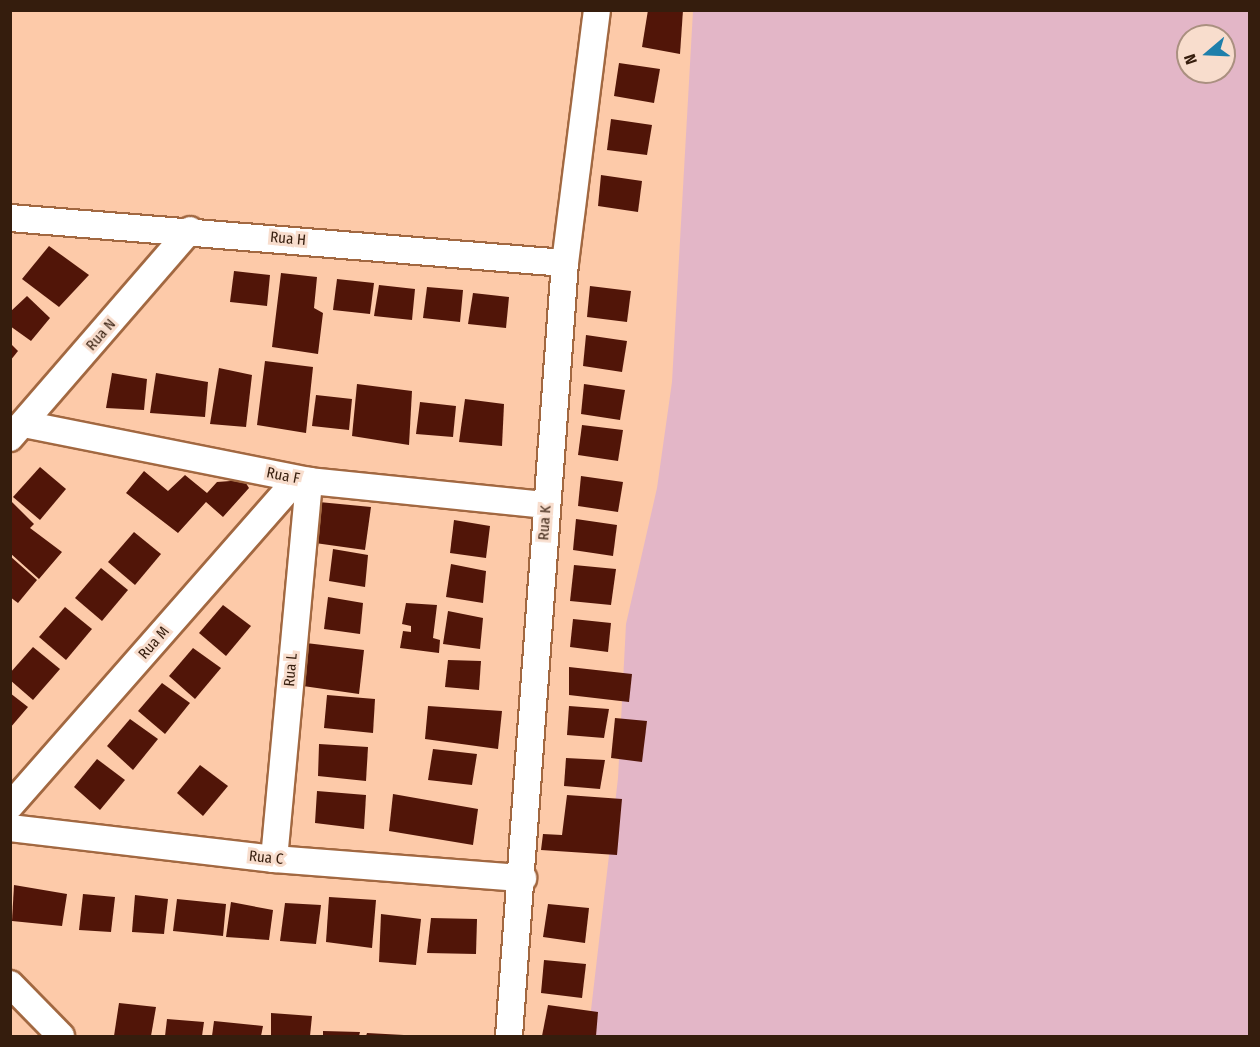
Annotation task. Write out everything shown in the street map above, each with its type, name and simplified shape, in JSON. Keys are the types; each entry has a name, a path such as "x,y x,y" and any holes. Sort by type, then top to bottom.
{"street":[{"name":"Rua K","path":"508,1036 523,878 546,505 565,263 597,10"},
{"name":"Rua H","path":"10,218 190,230 565,263"},
{"name":"Rua N","path":"17,431 190,230"},
{"name":"Rua F","path":"17,431 303,480 546,505"},
{"name":"Rua M","path":"10,806 303,480"},
{"name":"Rua L","path":"274,859 303,480"},
{"name":"Rua C","path":"10,828 274,859 523,878"},
{"path":"10,984 61,1036"}],"shaded area":[{"path":"693,11 1249,11 1249,1036 588,1036 618,778 626,624 657,488 672,382"}],"building":[{"path":"648,10 683,10 680,54 642,47"},
{"path":"619,63 660,69 654,103 614,96"},
{"path":"611,119 652,125 647,155 607,150"},
{"path":"601,175 642,181 638,212 598,206"},
{"path":"49,246 89,275 59,307 22,279"},
{"path":"234,271 270,275 267,306 230,302"},
{"path":"281,273 317,277 314,308 323,313 318,354 272,347"},
{"path":"337,279 374,283 370,314 333,310"},
{"path":"379,285 415,289 412,320 374,316"},
{"path":"590,286 631,291 627,322 587,317"},
{"path":"427,287 463,290 460,322 423,318"},
{"path":"473,293 509,297 506,328 468,324"},
{"path":"27,296 50,318 31,341 10,326 10,312"},
{"path":"586,335 627,341 622,372 583,366"},
{"path":"10,343 18,351 10,361"},
{"path":"265,361 313,367 306,433 257,425"},
{"path":"219,368 252,375 246,427 210,424"},
{"path":"112,373 147,379 144,410 106,408"},
{"path":"156,373 208,382 205,417 150,413"},
{"path":"357,384 412,391 409,445 352,436"},
{"path":"584,384 625,390 620,420 581,414"},
{"path":"316,395 352,399 349,430 312,426"},
{"path":"465,399 504,404 502,446 459,442"},
{"path":"420,402 456,406 453,437 416,434"},
{"path":"582,425 623,430 618,461 578,455"},
{"path":"40,467 66,489 40,520 13,497"},
{"path":"144,471 168,491 185,475 207,493 217,482 244,480 249,488 223,517 206,502 178,533 126,493"},
{"path":"581,476 623,482 618,512 578,506"},
{"path":"10,500 34,524 30,528 62,552 39,579 10,553"},
{"path":"319,502 371,507 365,550 315,543"},
{"path":"576,519 617,525 613,556 573,550"},
{"path":"454,520 490,526 486,558 450,553"},
{"path":"134,532 161,554 135,585 108,562"},
{"path":"333,549 368,555 365,587 329,581"},
{"path":"10,556 37,580 18,603 10,597"},
{"path":"451,564 486,571 483,603 446,597"},
{"path":"574,565 616,569 611,605 570,601"},
{"path":"101,568 128,590 102,621 75,598"},
{"path":"328,597 363,603 360,634 324,629"},
{"path":"406,603 437,605 433,638 440,640 439,653 400,648 403,631 411,632 411,626 402,624"},
{"path":"223,605 251,626 226,656 199,633"},
{"path":"65,607 92,629 66,660 39,637"},
{"path":"448,611 483,618 480,649 443,644"},
{"path":"573,619 611,623 608,652 570,647"},
{"path":"306,643 364,650 359,694 303,686"},
{"path":"33,647 60,669 33,700 10,680 10,673"},
{"path":"193,648 221,668 195,699 169,676"},
{"path":"448,660 481,661 479,690 445,687"},
{"path":"569,667 632,674 629,702 569,695"},
{"path":"162,683 190,703 165,734 138,711"},
{"path":"10,693 28,707 10,728"},
{"path":"327,695 375,699 373,733 324,728"},
{"path":"428,706 502,711 498,749 425,739"},
{"path":"569,706 609,709 604,738 567,735"},
{"path":"615,718 647,721 642,762 611,758"},
{"path":"130,719 158,739 133,770 107,746"},
{"path":"319,744 368,747 366,781 318,776"},
{"path":"433,749 477,754 472,785 428,780"},
{"path":"566,758 605,760 600,789 564,786"},
{"path":"97,759 125,780 100,810 74,787"},
{"path":"200,765 228,786 203,816 177,793"},
{"path":"317,791 366,795 364,829 315,823"},
{"path":"393,794 478,809 473,845 389,831"},
{"path":"567,795 622,799 617,855 541,850 543,834 562,835"},
{"path":"14,885 67,894 62,926 12,921"},
{"path":"83,894 115,897 111,932 79,930"},
{"path":"135,895 168,899 164,934 132,932"},
{"path":"329,897 376,900 372,948 326,942"},
{"path":"177,899 226,904 223,936 173,931"},
{"path":"231,902 273,910 269,940 226,937"},
{"path":"285,903 321,905 316,944 280,941"},
{"path":"548,904 589,908 585,943 543,937"},
{"path":"381,914 421,919 416,965 379,962"},
{"path":"431,918 477,919 476,954 427,953"},
{"path":"544,960 586,964 582,998 541,993"},
{"path":"119,1003 156,1007 151,1036 114,1036"},
{"path":"548,1005 598,1012 596,1036 542,1036"},
{"path":"271,1013 312,1016 310,1036 271,1036"},
{"path":"167,1019 204,1022 202,1036 165,1036"},
{"path":"214,1021 263,1026 261,1036 212,1036"},
{"path":"323,1031 360,1032 359,1036 323,1036"},
{"path":"367,1033 404,1035 404,1036 366,1036"}]}
